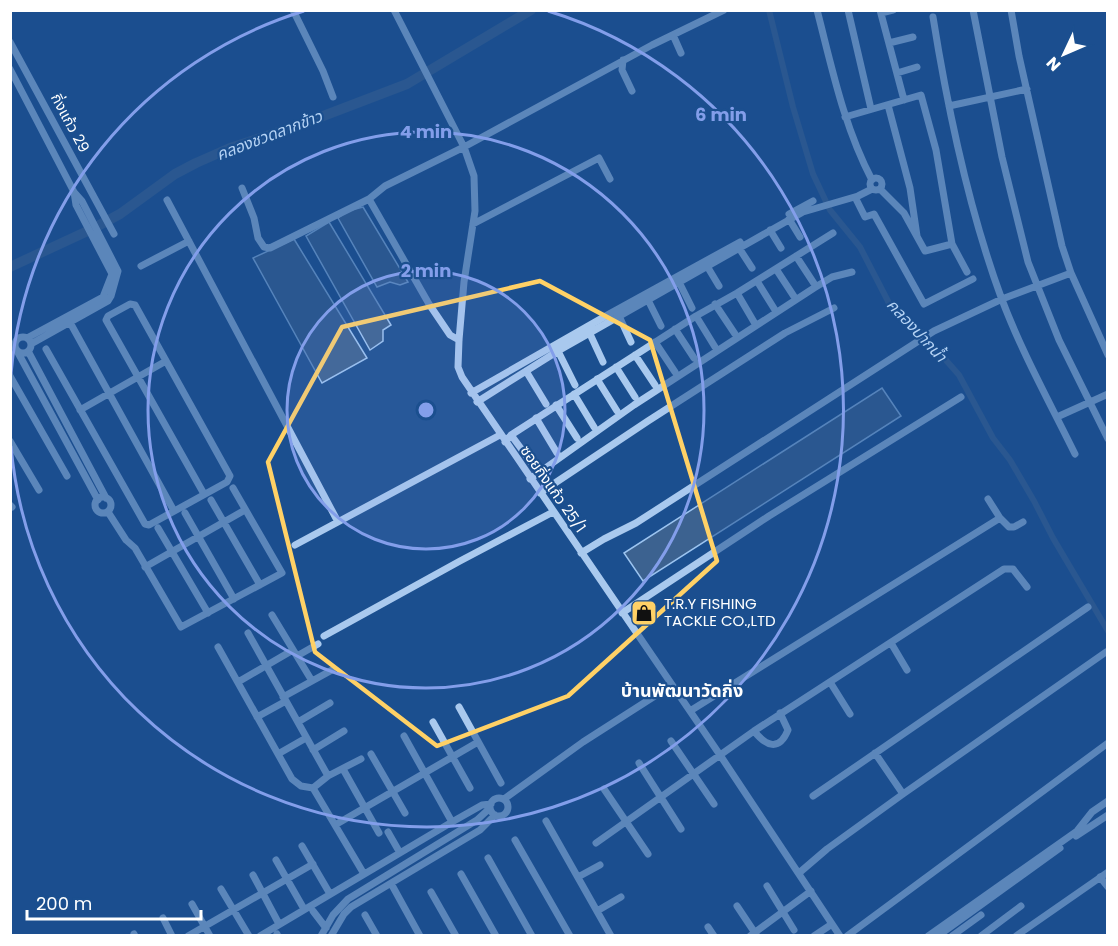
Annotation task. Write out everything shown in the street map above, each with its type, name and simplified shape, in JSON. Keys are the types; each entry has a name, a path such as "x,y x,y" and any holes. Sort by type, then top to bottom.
{"street":[{"path":"292,10 323,71 333,97"},
{"name":"ซอยกิ่งแก้ว 25/1","path":"394,10 464,147 474,176 475,211 464,282 459,340 458,367 462,378 720,755 840,936"},
{"path":"242,188 254,218 258,238 261,245 268,249 369,199 385,186 464,147 623,60 724,10"},
{"path":"817,10 845,117 860,158 872,180 870,184 872,189"},
{"path":"848,10 871,109"},
{"path":"893,10 881,12 904,100"},
{"path":"973,10 989,97 1025,251 1036,286 1059,340 1107,439"},
{"path":"1011,10 1062,246 1071,273 1107,355"},
{"path":"933,17 949,106 979,231 1002,299 1075,454"},
{"path":"673,35 681,52"},
{"path":"889,43 914,37"},
{"name":"กิ่งแก้ว 29","path":"10,42 113,233"},
{"path":"623,60 622,70 632,91"},
{"path":"897,73 917,67"},
{"path":"10,69 74,192 76,205 91,224 118,274 110,299 68,320 29,344 21,353 14,348"},
{"path":"949,106 1027,89"},
{"path":"845,117 921,95 936,150 952,244 967,272"},
{"path":"888,105 910,188 917,236"},
{"path":"473,224 599,158 609,179"},
{"path":"872,180 876,178 880,180 882,184 880,189"},
{"path":"477,402 558,351 789,219 803,212 872,189 880,189"},
{"path":"880,189 904,213 925,251 952,244"},
{"path":"856,196 865,217 874,214 924,304 973,279"},
{"path":"369,199 429,304 450,335 459,340"},
{"path":"167,200 338,522"},
{"path":"471,393 813,201"},
{"path":"789,219 800,237"},
{"path":"770,230 782,248"},
{"path":"296,545 511,435 675,329 833,233"},
{"path":"141,266 189,241"},
{"path":"739,248 752,268"},
{"path":"796,256 815,285"},
{"path":"707,266 719,286"},
{"path":"776,269 795,298"},
{"path":"530,478 634,405 814,288 832,277 852,272"},
{"path":"581,553 604,538 626,529 682,494 934,331 1002,299 1071,273"},
{"path":"757,281 775,310"},
{"path":"679,282 692,308"},
{"path":"737,293 754,322"},
{"path":"648,300 661,326"},
{"path":"46,349 145,524 149,525 227,482 230,476 135,305 130,304 108,316 106,320 204,494"},
{"path":"716,304 735,334"},
{"path":"540,493 785,333 834,308"},
{"path":"619,316 631,342"},
{"path":"696,316 715,347"},
{"path":"68,320 174,511"},
{"path":"675,329 694,358"},
{"path":"590,333 603,362"},
{"path":"14,348 19,338 29,344 63,419 111,504 108,512"},
{"path":"655,342 675,372"},
{"path":"14,348 98,500"},
{"path":"558,351 575,385"},
{"path":"635,355 655,385"},
{"path":"80,410 166,361"},
{"path":"616,367 635,397"},
{"path":"526,371 546,404"},
{"path":"10,376 66,476"},
{"path":"597,379 617,411"},
{"path":"574,394 594,427"},
{"path":"1057,417 1107,394"},
{"path":"622,613 769,516 961,397"},
{"path":"556,405 577,438"},
{"path":"536,418 557,453"},
{"path":"56,422 63,419"},
{"path":"511,435 534,466"},
{"path":"10,441 39,490"},
{"path":"108,512 126,540 135,548 182,627 282,573 233,488"},
{"path":"106,498 98,500 95,506 98,511 108,512"},
{"path":"988,499 1006,525 1012,528 1023,522"},
{"path":"211,500 260,585"},
{"path":"146,567 245,510"},
{"path":"324,636 553,512"},
{"path":"185,513 234,599"},
{"path":"690,711 1000,518"},
{"path":"158,528 208,613"},
{"path":"596,843 780,713 1004,569 1013,569 1027,587"},
{"path":"813,796 1088,606"},
{"path":"272,615 312,681"},
{"path":"248,633 328,776"},
{"path":"891,643 907,670"},
{"path":"237,682 266,666 318,644"},
{"path":"218,647 278,754 301,786 313,788 328,776 361,759"},
{"path":"799,873 826,849 1106,652"},
{"path":"257,717 332,669"},
{"path":"830,682 850,714"},
{"path":"504,799 583,742 672,685"},
{"path":"298,722 330,703"},
{"path":"459,707 501,783"},
{"path":"754,731 766,744 777,744 788,730 780,713"},
{"path":"433,722 470,788"},
{"path":"313,750 344,731"},
{"path":"404,736 452,822"},
{"path":"278,754 306,738"},
{"path":"671,741 714,804"},
{"path":"335,825 478,742"},
{"path":"847,936 1107,743"},
{"path":"875,753 903,794"},
{"path":"371,754 405,813"},
{"path":"639,763 681,829"},
{"path":"343,769 379,833"},
{"path":"313,788 364,874"},
{"path":"604,789 648,854"},
{"path":"260,936 482,805 492,809 503,815 508,805 504,799 496,798 492,809 480,830 351,907 331,934 313,911"},
{"path":"928,936 1077,831 1092,812 1107,801"},
{"path":"321,936 333,915 348,899 492,809"},
{"path":"938,936 1107,815"},
{"path":"546,821 611,936"},
{"path":"461,830 466,838"},
{"path":"388,832 400,853"},
{"path":"515,840 566,934"},
{"path":"302,846 330,894"},
{"path":"488,858 532,936"},
{"path":"276,860 304,909"},
{"path":"188,936 313,864"},
{"path":"578,877 600,865"},
{"path":"393,871 397,878"},
{"path":"1016,936 1107,872"},
{"path":"461,874 496,936"},
{"path":"253,875 279,924"},
{"path":"1100,877 1107,887"},
{"path":"767,886 794,930"},
{"path":"393,887 420,936"},
{"path":"221,889 249,936"},
{"path":"737,906 754,934 811,891"},
{"path":"431,892 456,936"},
{"path":"597,911 621,897"},
{"path":"192,904 210,936"},
{"path":"981,936 1022,906"},
{"path":"365,915 377,936"},
{"path":"952,936 981,915"},
{"path":"163,918 172,936"},
{"path":"814,936 832,924"},
{"path":"708,927 714,936"}],"highlighted area":[{"path":"540,281 650,340 717,561 568,696 437,746 315,652 268,462 342,327"}],"water":[{"path":"363,207 408,282 400,285 390,282 377,287 338,218 348,211"},
{"path":"329,222 391,325 383,330 383,341 370,350 306,236"},
{"path":"294,239 367,358 322,383 253,258"},
{"path":"882,388 901,416 643,581 624,553"}],"waterway":[{"name":"คลองชวดลากข้าว","path":"10,267 120,214 175,174 196,163 230,148 297,126 407,84 531,10"},
{"name":"คลองปากน้ำ","path":"769,10 793,107 813,174 830,210 860,247 890,305 922,333 959,375 993,438 1010,460 1108,631"}],"place":[{"name":"T.R.Y FISHING TACKLE CO.,LTD","path":"644,613"}],"district":[{"name":"บ้านพัฒนาวัดกิ่ง","path":"682,691"}]}
